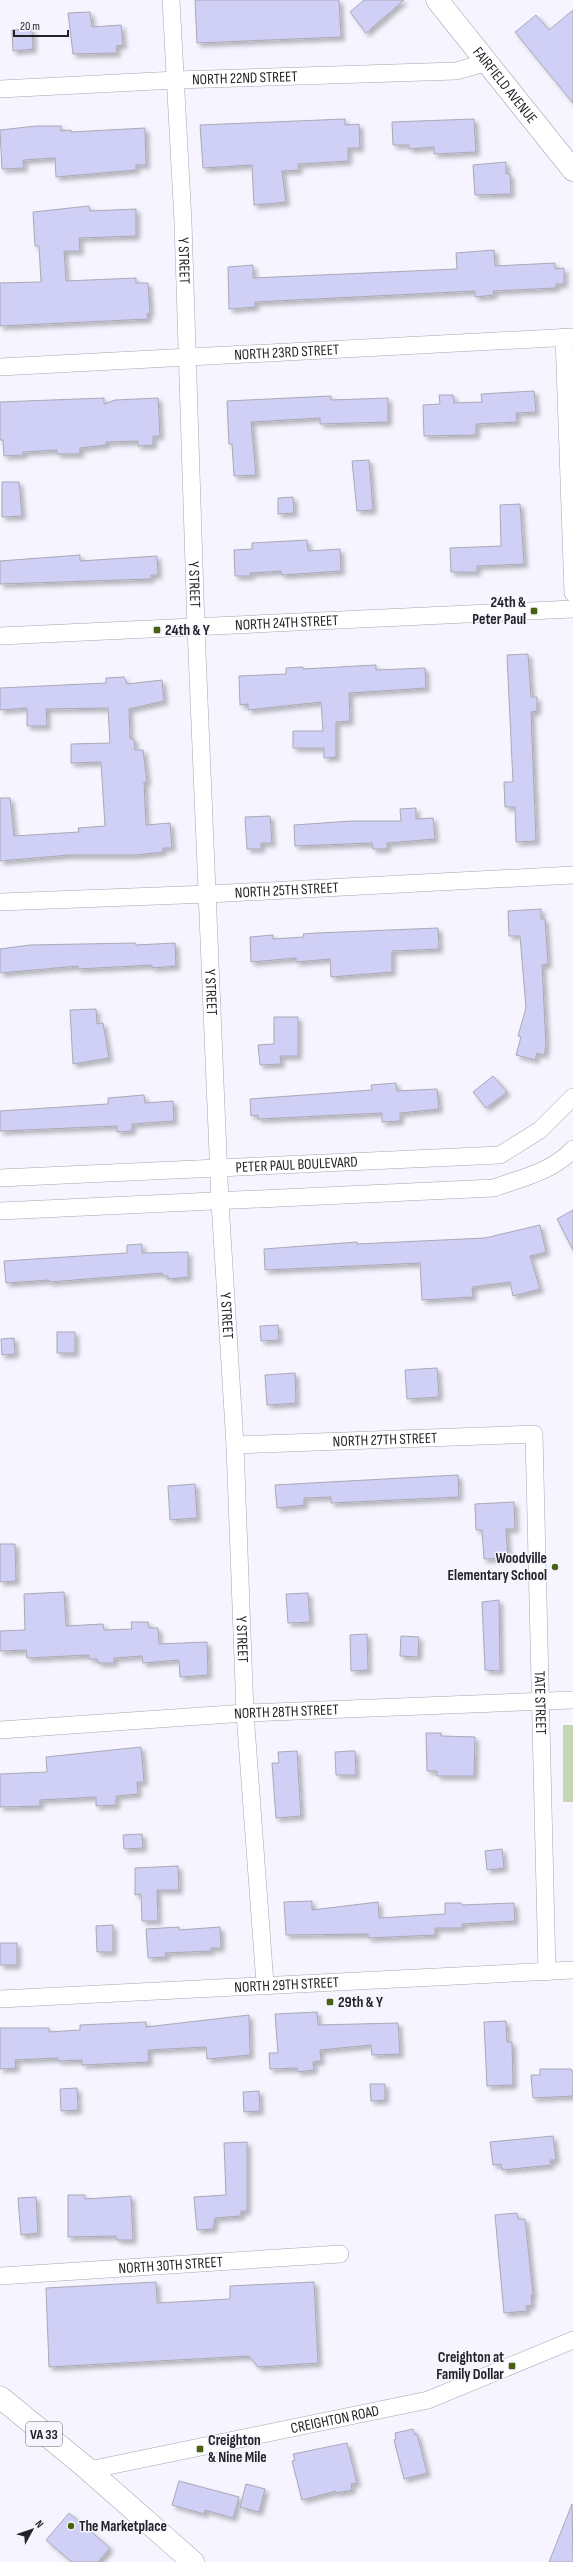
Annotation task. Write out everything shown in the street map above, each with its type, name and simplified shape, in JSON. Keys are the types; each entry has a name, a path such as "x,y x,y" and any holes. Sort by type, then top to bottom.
{"main road":[{"name":"FAIRFIELD AVENUE","path":"437,0 573,170"},
{"name":"VA 33","path":"0,2397 89,2470 193,2562"}],"street":[{"name":"Y STREET","path":"171,0 188,357 196,628 209,894 220,1202 235,1445 245,1713 265,1984"},
{"name":"NORTH 22ND STREET","path":"0,89 176,80 456,71 488,62"},
{"name":"NORTH 23RD STREET","path":"0,367 568,337"},
{"path":"568,337 573,593"},
{"name":"NORTH 24TH STREET","path":"0,636 196,628 573,609"},
{"name":"NORTH 25TH STREET","path":"0,902 209,894 573,875"},
{"name":"PETER PAUL BOULEVARD","path":"0,1178 500,1155 540,1130 573,1097"},
{"path":"0,1211 220,1202 494,1188 542,1171 567,1156 573,1149"},
{"name":"NORTH 27TH STREET","path":"235,1445 534,1434"},
{"name":"TATE STREET","path":"534,1434 542,1702 547,1972"},
{"name":"NORTH 28TH STREET","path":"0,1730 245,1713 573,1700"},
{"name":"NORTH 29TH STREET","path":"0,1998 573,1970"},
{"name":"NORTH 30TH STREET","path":"0,2276 340,2254"},
{"name":"CREIGHTON ROAD","path":"89,2470 428,2400 573,2340"}],"green space":[{"path":"563,1725 573,1725 573,1802 563,1802"}],"building":[{"path":"195,0 339,0 341,37 197,43"},
{"path":"364,0 404,0 366,33 350,12"},
{"path":"573,10 573,103 515,32 536,15 549,30"},
{"path":"90,12 92,27 121,25 123,45 116,46 117,53 73,54 68,13"},
{"path":"32,29 33,49 13,51 12,30"},
{"path":"345,119 345,125 359,124 360,148 348,148 348,161 298,164 299,170 282,171 286,202 254,205 252,165 203,168 200,125"},
{"path":"474,119 476,152 434,154 434,147 409,149 409,145 393,145 392,122"},
{"path":"36,126 61,126 61,131 71,130 71,132 145,128 146,165 136,165 136,170 56,177 55,158 23,160 24,168 2,169 0,130"},
{"path":"506,162 506,174 510,174 511,194 475,195 473,165"},
{"path":"89,206 90,211 136,209 136,236 79,238 80,251 64,251 66,281 136,278 136,283 148,283 150,313 147,314 148,319 0,326 0,283 41,282 39,246 35,246 33,212"},
{"path":"494,250 495,266 555,263 555,269 564,268 564,284 556,284 556,288 493,291 494,295 475,297 475,291 255,302 255,307 229,309 228,267 253,265 253,278 457,269 456,253"},
{"path":"534,391 536,412 516,413 517,422 476,424 476,435 424,436 423,405 440,404 439,395 453,395 454,403 482,402 481,394"},
{"path":"331,396 331,400 388,398 388,422 320,424 320,418 251,422 256,475 234,476 232,444 229,444 227,401"},
{"path":"104,398 104,404 115,400 158,398 160,436 153,436 153,445 138,446 138,441 106,442 106,445 80,448 80,454 57,454 57,450 23,452 23,455 4,456 3,440 0,440 0,402"},
{"path":"369,460 373,510 357,511 352,461"},
{"path":"2,482 19,482 22,516 2,517"},
{"path":"293,497 294,513 278,514 278,498"},
{"path":"520,504 524,564 477,566 477,572 451,572 450,548 501,546 500,505"},
{"path":"307,540 308,551 340,549 341,571 282,575 281,571 250,573 251,576 235,576 234,550 252,549 252,543"},
{"path":"80,555 80,561 157,556 158,575 151,575 151,579 0,584 0,561"},
{"path":"528,654 531,697 537,697 537,711 531,712 536,841 516,842 515,807 505,807 504,782 513,782 507,655"},
{"path":"376,665 376,670 425,668 426,688 349,693 350,721 336,722 336,757 324,758 324,748 293,748 293,731 323,731 321,702 248,710 248,704 240,705 239,676 286,674 286,668 303,667 303,669"},
{"path":"124,677 127,684 162,680 164,701 129,709 130,739 134,739 135,750 143,750 147,782 144,782 146,825 170,823 172,848 163,848 163,852 135,855 69,855 0,861 0,798 10,798 14,836 79,832 78,828 105,826 101,762 71,763 71,744 110,743 108,708 46,709 47,726 27,726 27,708 0,710 0,688 106,683 106,678"},
{"path":"416,808 416,819 433,818 435,839 387,843 387,849 373,849 372,843 295,846 294,825 352,821 401,821 400,809"},
{"path":"270,816 272,843 261,843 261,849 247,849 245,817"},
{"path":"541,909 541,919 545,919 548,964 542,965 546,1046 544,1055 537,1053 535,1060 516,1055 521,1037 518,1036 526,1008 520,936 509,936 508,911"},
{"path":"438,928 439,949 392,951 392,972 331,977 330,959 296,962 296,958 251,962 250,937 273,935 273,939 304,937 303,934 317,933"},
{"path":"135,943 136,945 175,943 176,966 152,968 152,965 78,969 78,966 0,973 0,949 30,945"},
{"path":"96,1009 97,1024 103,1023 109,1058 73,1064 70,1010"},
{"path":"274,1017 298,1017 298,1056 280,1056 281,1064 260,1065 258,1045 274,1044"},
{"path":"493,1076 507,1092 486,1108 473,1092"},
{"path":"396,1083 397,1091 437,1089 439,1109 400,1113 400,1121 382,1122 382,1113 258,1119 258,1115 251,1116 250,1099 372,1090 371,1085"},
{"path":"144,1095 145,1103 173,1101 174,1121 132,1124 132,1131 117,1132 117,1126 0,1131 0,1111 108,1104 108,1098"},
{"path":"573,1210 573,1250 557,1219"},
{"path":"540,1225 546,1252 530,1256 540,1289 513,1296 510,1282 472,1287 473,1297 422,1300 420,1263 265,1270 264,1249 357,1242 357,1244 485,1238"},
{"path":"142,1244 142,1253 188,1252 188,1277 168,1279 168,1276 163,1276 162,1273 49,1282 49,1280 6,1283 4,1261 127,1253 127,1245"},
{"path":"278,1325 279,1340 261,1341 260,1326"},
{"path":"57,1332 75,1332 75,1353 57,1353"},
{"path":"14,1338 15,1354 2,1355 1,1339"},
{"path":"437,1368 439,1397 407,1399 405,1370"},
{"path":"295,1373 296,1403 267,1405 265,1375"},
{"path":"458,1475 459,1497 331,1503 331,1497 304,1498 304,1505 277,1508 275,1485"},
{"path":"195,1484 197,1518 170,1520 168,1486"},
{"path":"514,1502 515,1529 506,1529 508,1558 484,1559 482,1530 476,1530 475,1504"},
{"path":"0,1544 15,1544 16,1581 0,1582"},
{"path":"64,1592 66,1626 103,1624 104,1630 132,1629 131,1622 148,1622 149,1628 158,1628 159,1644 207,1642 208,1675 180,1677 179,1660 143,1663 142,1656 114,1658 114,1663 98,1663 97,1659 89,1659 89,1655 27,1658 26,1650 0,1651 0,1631 25,1630 24,1594"},
{"path":"308,1593 310,1622 288,1623 286,1594"},
{"path":"499,1600 500,1671 485,1670 482,1602"},
{"path":"367,1634 368,1670 351,1671 350,1635"},
{"path":"401,1636 419,1637 418,1657 400,1656"},
{"path":"426,1733 441,1733 441,1736 475,1737 474,1776 437,1776 437,1771 427,1771"},
{"path":"141,1747 144,1782 137,1782 138,1794 116,1796 116,1805 96,1806 96,1797 40,1800 40,1806 0,1807 0,1774 47,1772 46,1757"},
{"path":"297,1751 301,1816 276,1818 272,1763 279,1763 278,1752"},
{"path":"355,1751 356,1775 336,1775 335,1752"},
{"path":"142,1834 143,1848 124,1849 123,1835"},
{"path":"502,1849 504,1868 487,1870 485,1851"},
{"path":"178,1866 179,1890 157,1890 158,1921 142,1921 141,1894 135,1895 135,1868"},
{"path":"312,1901 312,1910 378,1902 379,1918 445,1914 445,1903 461,1903 462,1905 514,1903 515,1921 462,1924 462,1928 435,1928 435,1935 368,1938 368,1934 286,1935 284,1902"},
{"path":"113,1925 113,1952 97,1952 96,1926"},
{"path":"179,1927 179,1930 220,1927 221,1948 211,1948 211,1951 165,1953 166,1957 148,1958 146,1929"},
{"path":"0,1943 17,1943 17,1965 0,1965"},
{"path":"317,2012 318,2025 398,2023 400,2054 372,2055 371,2045 320,2050 321,2061 313,2062 314,2070 298,2072 297,2068 270,2069 269,2053 278,2053 275,2014"},
{"path":"249,2015 250,2055 207,2059 206,2047 148,2050 149,2062 82,2065 82,2060 58,2061 58,2058 15,2060 16,2068 0,2069 0,2028 49,2028 49,2032 80,2030 80,2025 146,2022 146,2027"},
{"path":"506,2021 507,2042 512,2042 513,2085 487,2086 484,2022"},
{"path":"540,2069 571,2069 573,2072 573,2096 533,2098 531,2075 540,2075"},
{"path":"370,2084 385,2084 385,2100 371,2101"},
{"path":"77,2088 78,2110 61,2111 60,2089"},
{"path":"259,2091 260,2111 244,2112 243,2092"},
{"path":"553,2136 556,2160 550,2160 551,2165 502,2170 501,2164 493,2165 490,2142"},
{"path":"247,2142 247,2211 241,2211 241,2216 215,2218 213,2229 197,2230 194,2197 226,2195 224,2143"},
{"path":"68,2195 85,2195 85,2199 131,2196 133,2240 117,2240 116,2236 68,2237"},
{"path":"36,2197 38,2233 21,2235 18,2198"},
{"path":"517,2213 518,2219 525,2219 533,2295 531,2295 532,2305 526,2306 527,2311 504,2313 495,2215"},
{"path":"156,2282 157,2303 230,2299 230,2286 314,2282 318,2363 258,2367 249,2356 49,2367 46,2288"},
{"path":"413,2429 415,2435 417,2434 427,2473 404,2479 394,2440 396,2439 395,2433"},
{"path":"347,2443 357,2483 351,2484 352,2490 336,2493 336,2491 302,2500 292,2461 295,2460 293,2454"},
{"path":"179,2481 239,2497 233,2518 205,2510 204,2514 172,2505"},
{"path":"246,2484 265,2489 259,2512 240,2507"},
{"path":"572,2504 573,2562 549,2562"},
{"name":"The Marketplace","path":"69,2513 110,2548 98,2562 72,2562 46,2540"}],"place":[{"name":"24th & Peter Paul","path":"534,611"},
{"name":"24th & Y","path":"157,630"},
{"name":"Woodville Elementary School","path":"555,1567"},
{"name":"29th & Y","path":"330,2002"},
{"name":"Creighton at Family Dollar","path":"512,2366"},
{"name":"Creighton & Nine Mile","path":"200,2449"},
{"name":"The Marketplace","path":"71,2526"}]}
